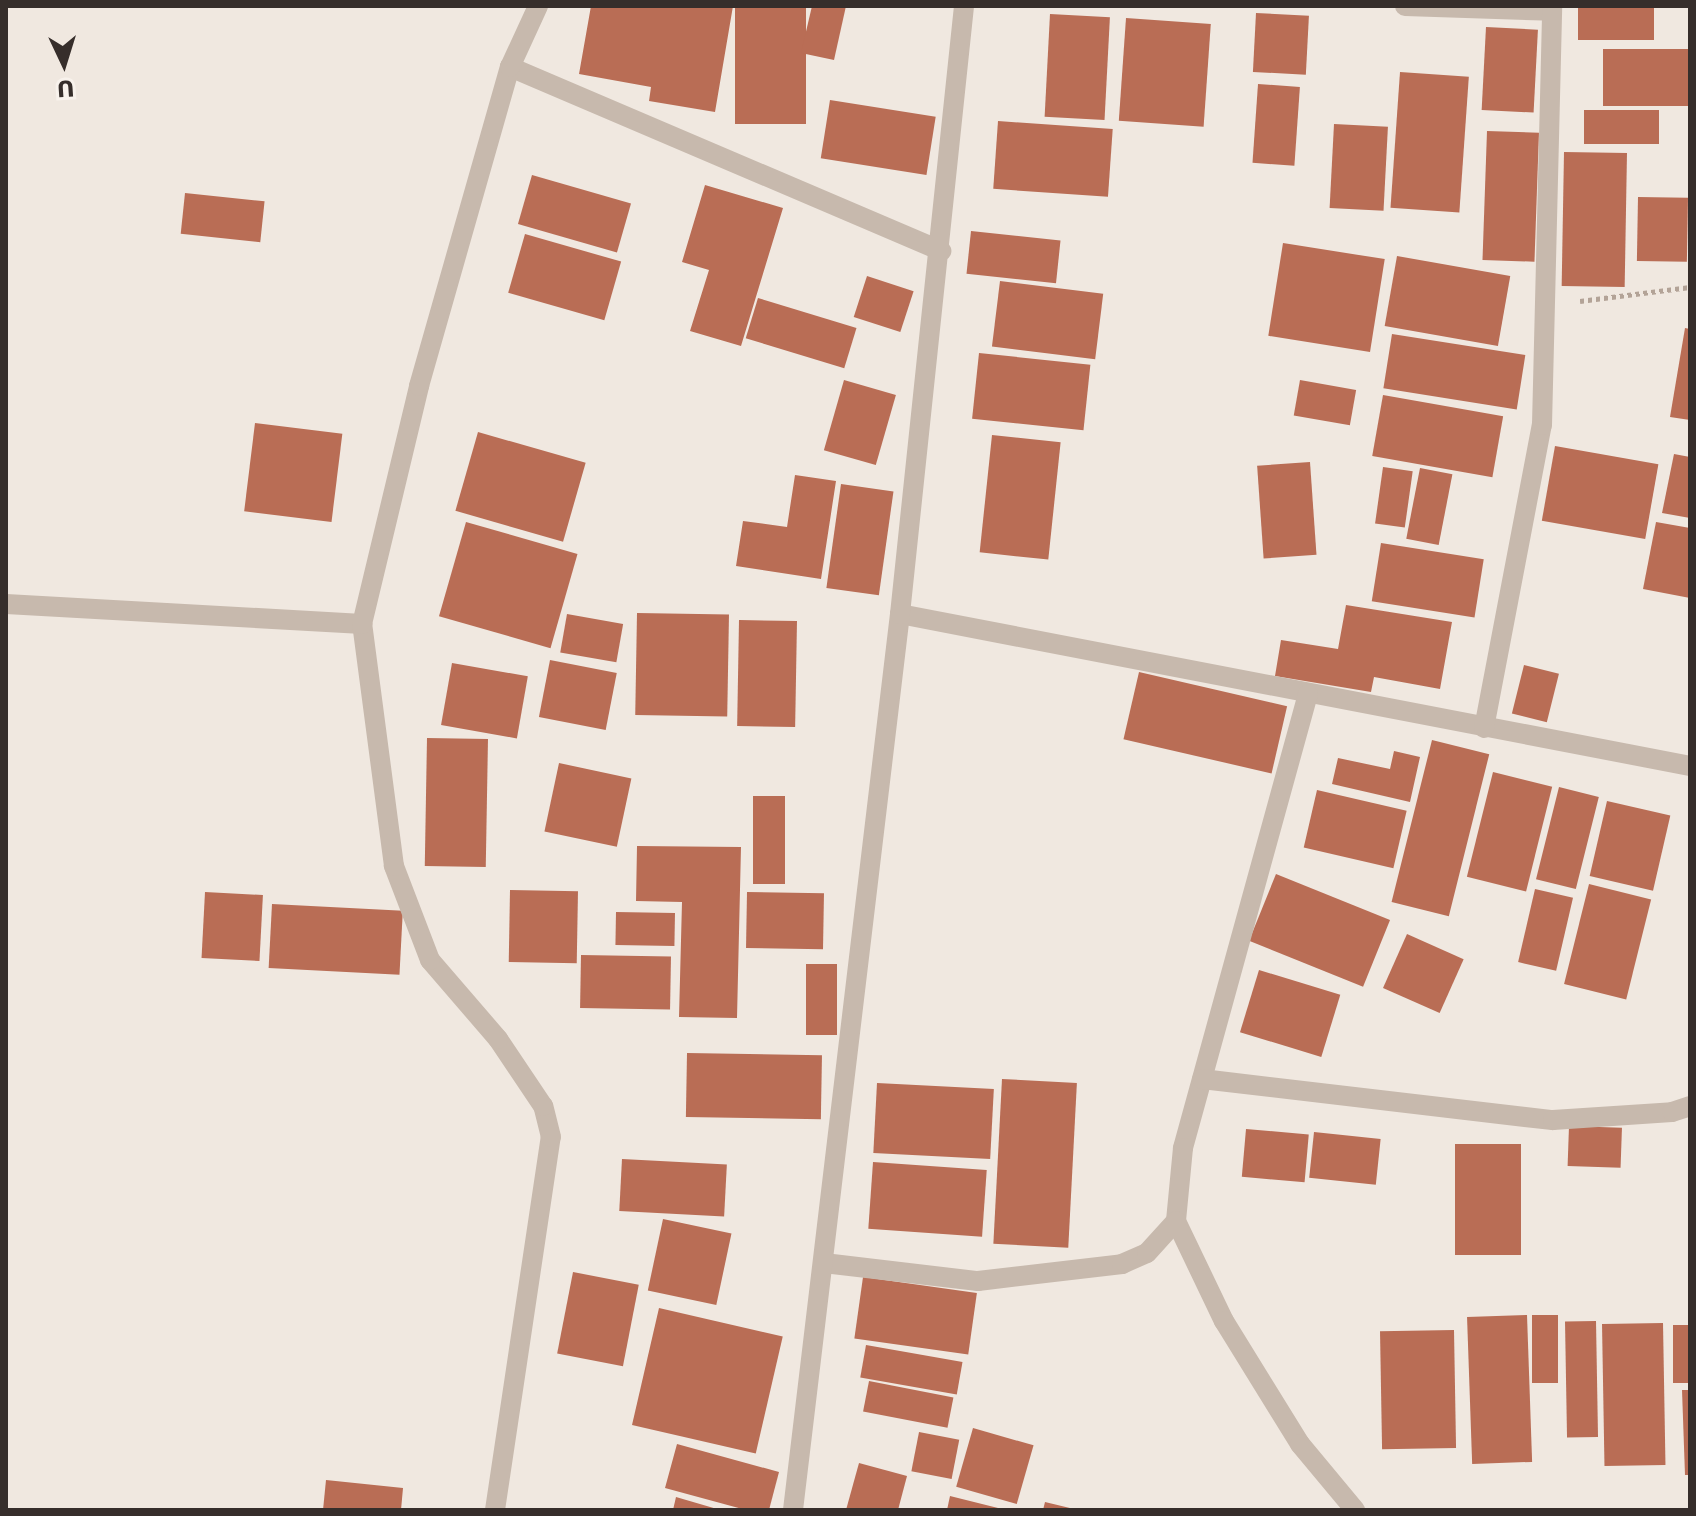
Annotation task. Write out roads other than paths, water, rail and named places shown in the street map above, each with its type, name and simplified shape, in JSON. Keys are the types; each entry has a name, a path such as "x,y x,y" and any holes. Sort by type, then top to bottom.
{"street":[{"path":"495,1510 551,1137 543,1106 498,1039 430,960 394,866 362,624 419,386 510,67 538,6"},
{"path":"793,1510 900,614 941,251 964,6"},
{"path":"1405,6 1552,9 1542,425 1484,728"},
{"path":"510,67 941,251"},
{"path":"6,604 362,624"},
{"path":"900,614 1690,766"},
{"path":"1308,694 1183,1148 1176,1221 1224,1321 1300,1444 1355,1510"},
{"path":"1202,1079 1553,1120 1672,1112 1690,1106"},
{"path":"824,1263 978,1281 1108,1266 1147,1253 1176,1221"}]}
